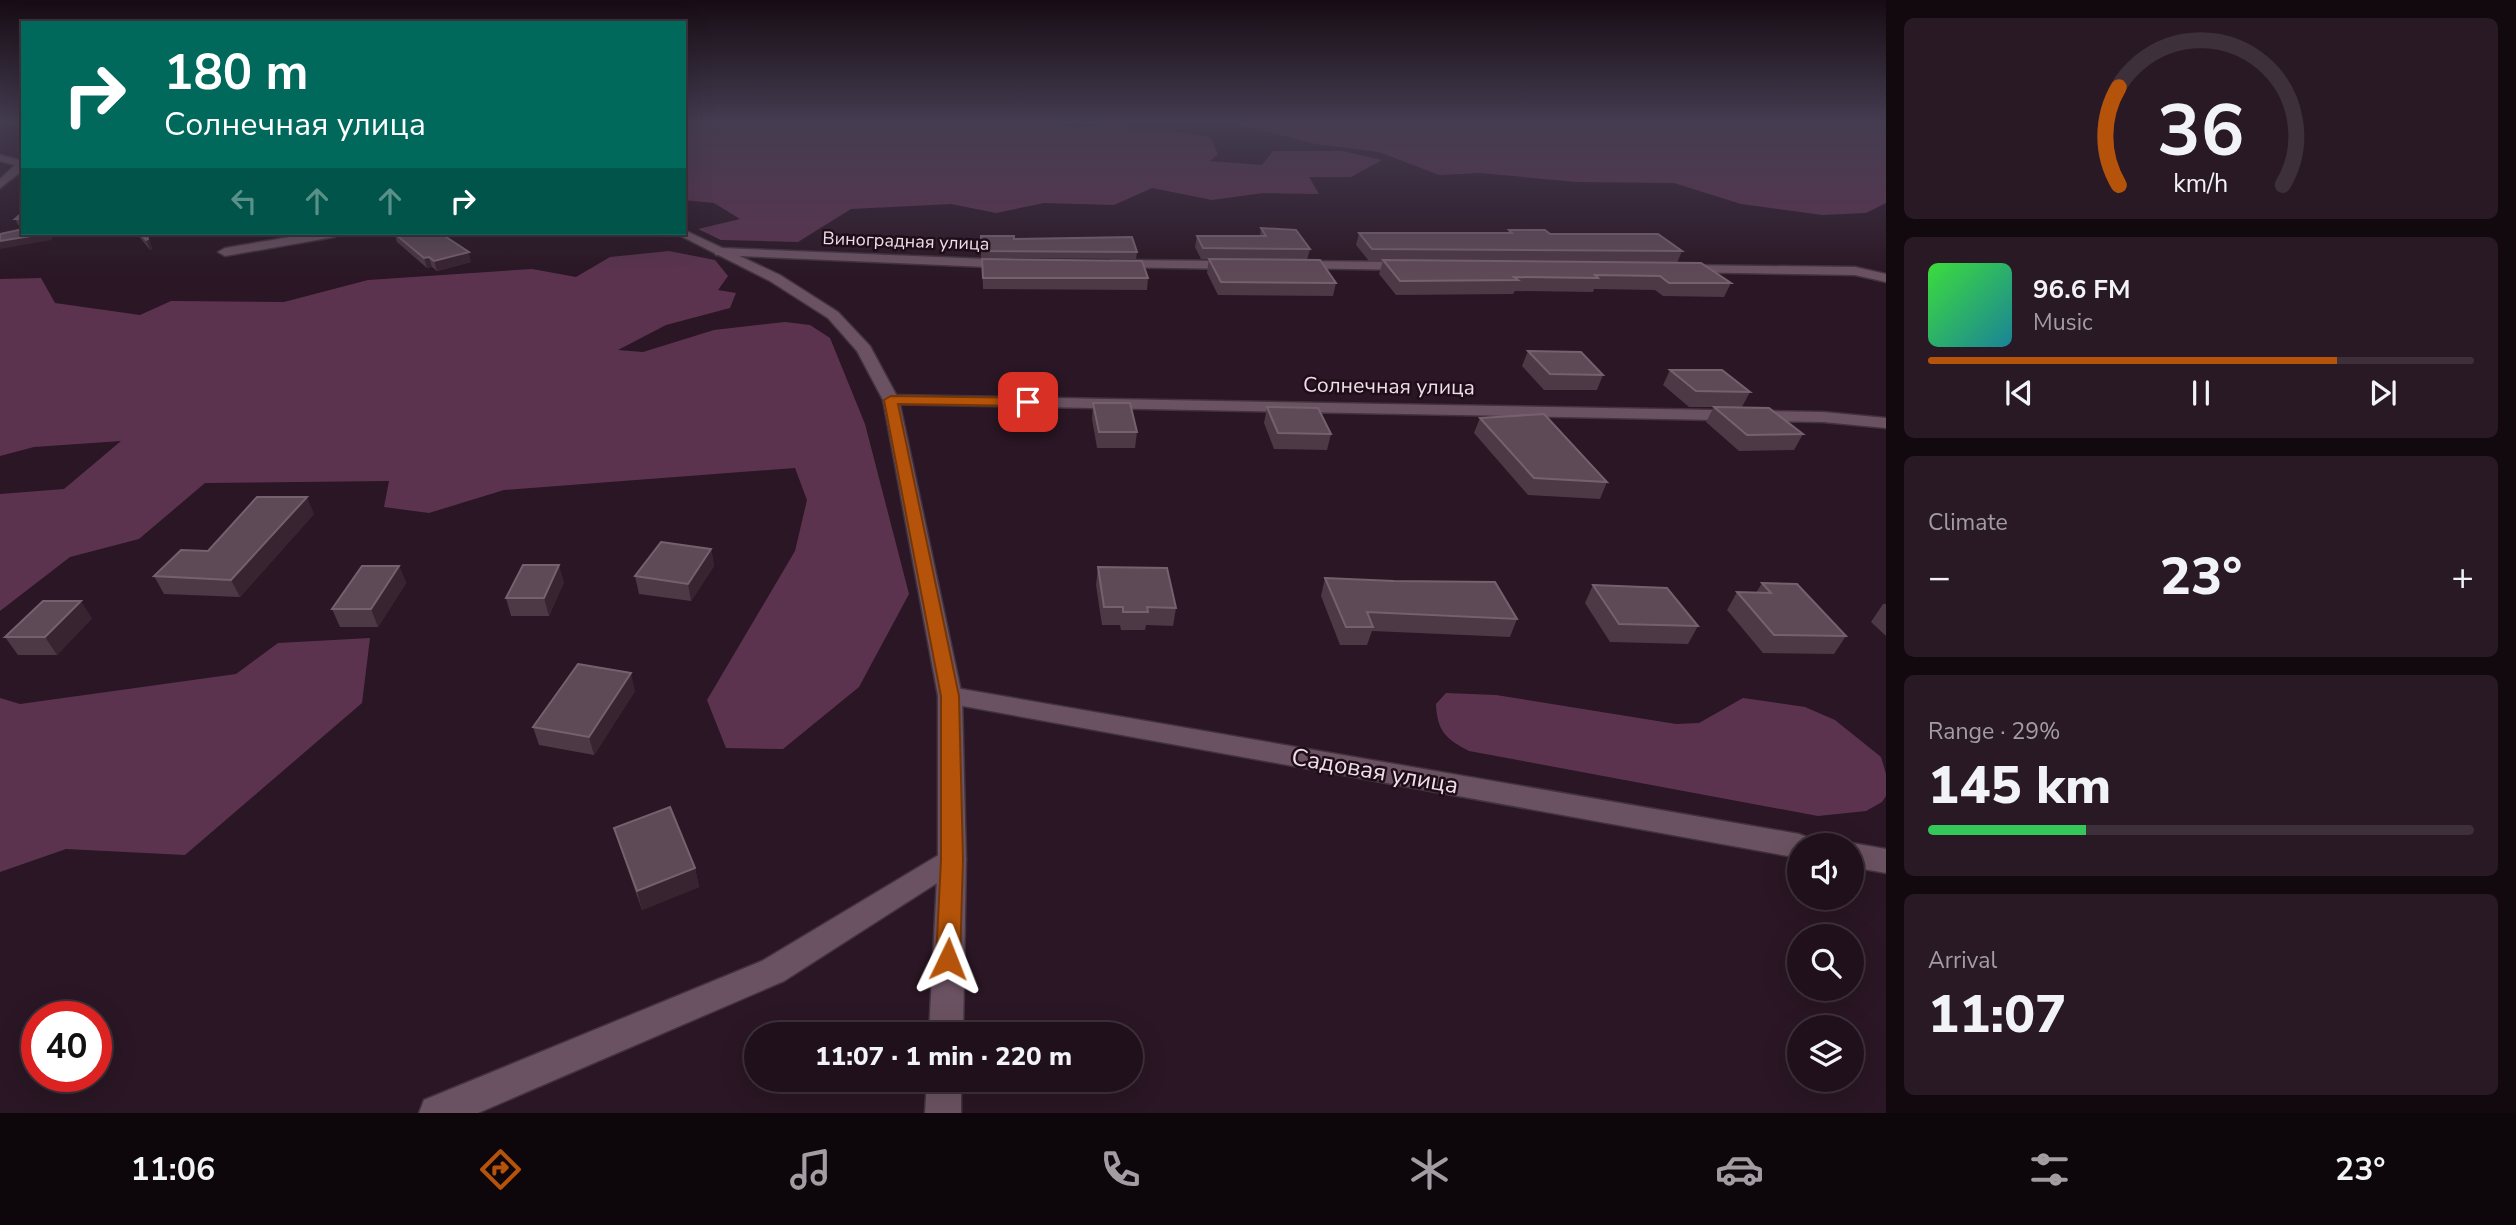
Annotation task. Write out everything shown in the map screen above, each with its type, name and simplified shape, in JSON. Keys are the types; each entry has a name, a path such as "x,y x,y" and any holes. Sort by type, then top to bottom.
{"street":[{"path":"225,252 323,235"},
{"path":"685,235 775,278 833,315 864,349 891,400 950,696 952,859 946,1022"},
{"name":"Виноградная улица","path":"721,252 1027,264"},
{"path":"1095,264 1245,265"},
{"path":"1286,265 1423,266"},
{"path":"1671,269 1886,269"},
{"path":"1855,271 1886,278"},
{"name":"Солнечная улица","path":"891,400 1823,417 1886,423"},
{"name":"Садовая улица","path":"950,696 1787,844"},
{"path":"1864,857 1886,861"},
{"path":"438,1113 772,971 952,859"},
{"path":"943,1113 944,1092"}],"shaded area":[{"path":"686,174 1357,174 1351,177 1309,177 1319,194 1263,193 1212,200 1152,188 1114,205 1044,203 996,213 951,204 851,209 798,242 721,240 698,229 740,219 714,203 686,200"},
{"path":"1490,174 1886,174 1886,203 1866,213 1822,215 1741,204 1674,183 1576,182"},
{"path":"669,251 715,260 728,276 718,290 736,293 730,308 666,325 618,350 643,352 714,330 785,322 810,325 830,338 865,424 909,594 859,687 783,749 726,748 707,700 795,551 807,500 795,468 504,490 429,513 384,507 389,481 205,483 139,539 70,557 0,611 0,494 64,489 121,441 34,447 0,456 0,279 41,278 55,303 140,315 171,301 284,302 368,280 532,269 576,277 610,257"},
{"path":"370,638 362,703 185,855 66,849 0,872 0,698 20,704 236,674 278,643"},
{"path":"1446,693 1496,695 1676,724 1699,723 1743,698 1805,707 1835,720 1881,757 1886,774 1886,796 1882,802 1866,811 1818,816 1469,751 1449,738 1438,721 1436,704"}],"building":[{"path":"1261,228 1296,230 1310,249 1203,248 1197,236 1266,236"},
{"path":"21,229 21,235 37,235 0,241 0,234"},
{"path":"1509,230 1545,230 1550,234 1658,234 1682,251 1372,249 1359,233 1512,233"},
{"path":"396,235 443,235 469,252 434,261 429,257 424,258"},
{"path":"981,236 1014,236 1014,239 1132,237 1137,252 981,251"},
{"path":"982,259 1142,261 1148,278 983,278"},
{"path":"1209,259 1320,260 1336,283 1221,282"},
{"path":"1383,260 1701,263 1731,283 1669,283 1660,276 1595,275 1598,278 1514,277 1518,280 1400,281"},
{"path":"1528,351 1581,352 1603,375 1550,374"},
{"path":"1670,370 1722,370 1750,392 1696,391"},
{"path":"1093,403 1130,403 1137,432 1099,432"},
{"path":"1267,407 1318,408 1331,434 1278,433"},
{"path":"1714,407 1769,408 1803,434 1747,435"},
{"path":"1544,414 1607,482 1534,478 1480,418"},
{"path":"257,497 307,497 231,580 154,576 181,550 208,551"},
{"path":"661,542 711,549 688,584 635,576"},
{"path":"523,565 559,565 544,598 506,598"},
{"path":"362,566 399,566 371,609 332,609"},
{"path":"1098,567 1167,568 1176,608 1147,607 1148,612 1123,612 1123,607 1104,607"},
{"path":"1325,578 1495,582 1517,619 1367,612 1373,627 1346,627"},
{"path":"1762,583 1797,584 1846,636 1774,635 1737,592 1771,593"},
{"path":"1593,585 1667,588 1698,626 1619,624"},
{"path":"43,601 81,601 45,637 5,637"},
{"path":"578,664 631,673 589,737 533,727"},
{"path":"670,807 695,868 637,891 614,828"}],"route":[{"path":"948,959 952,859 950,696 891,400 1028,402"}]}
